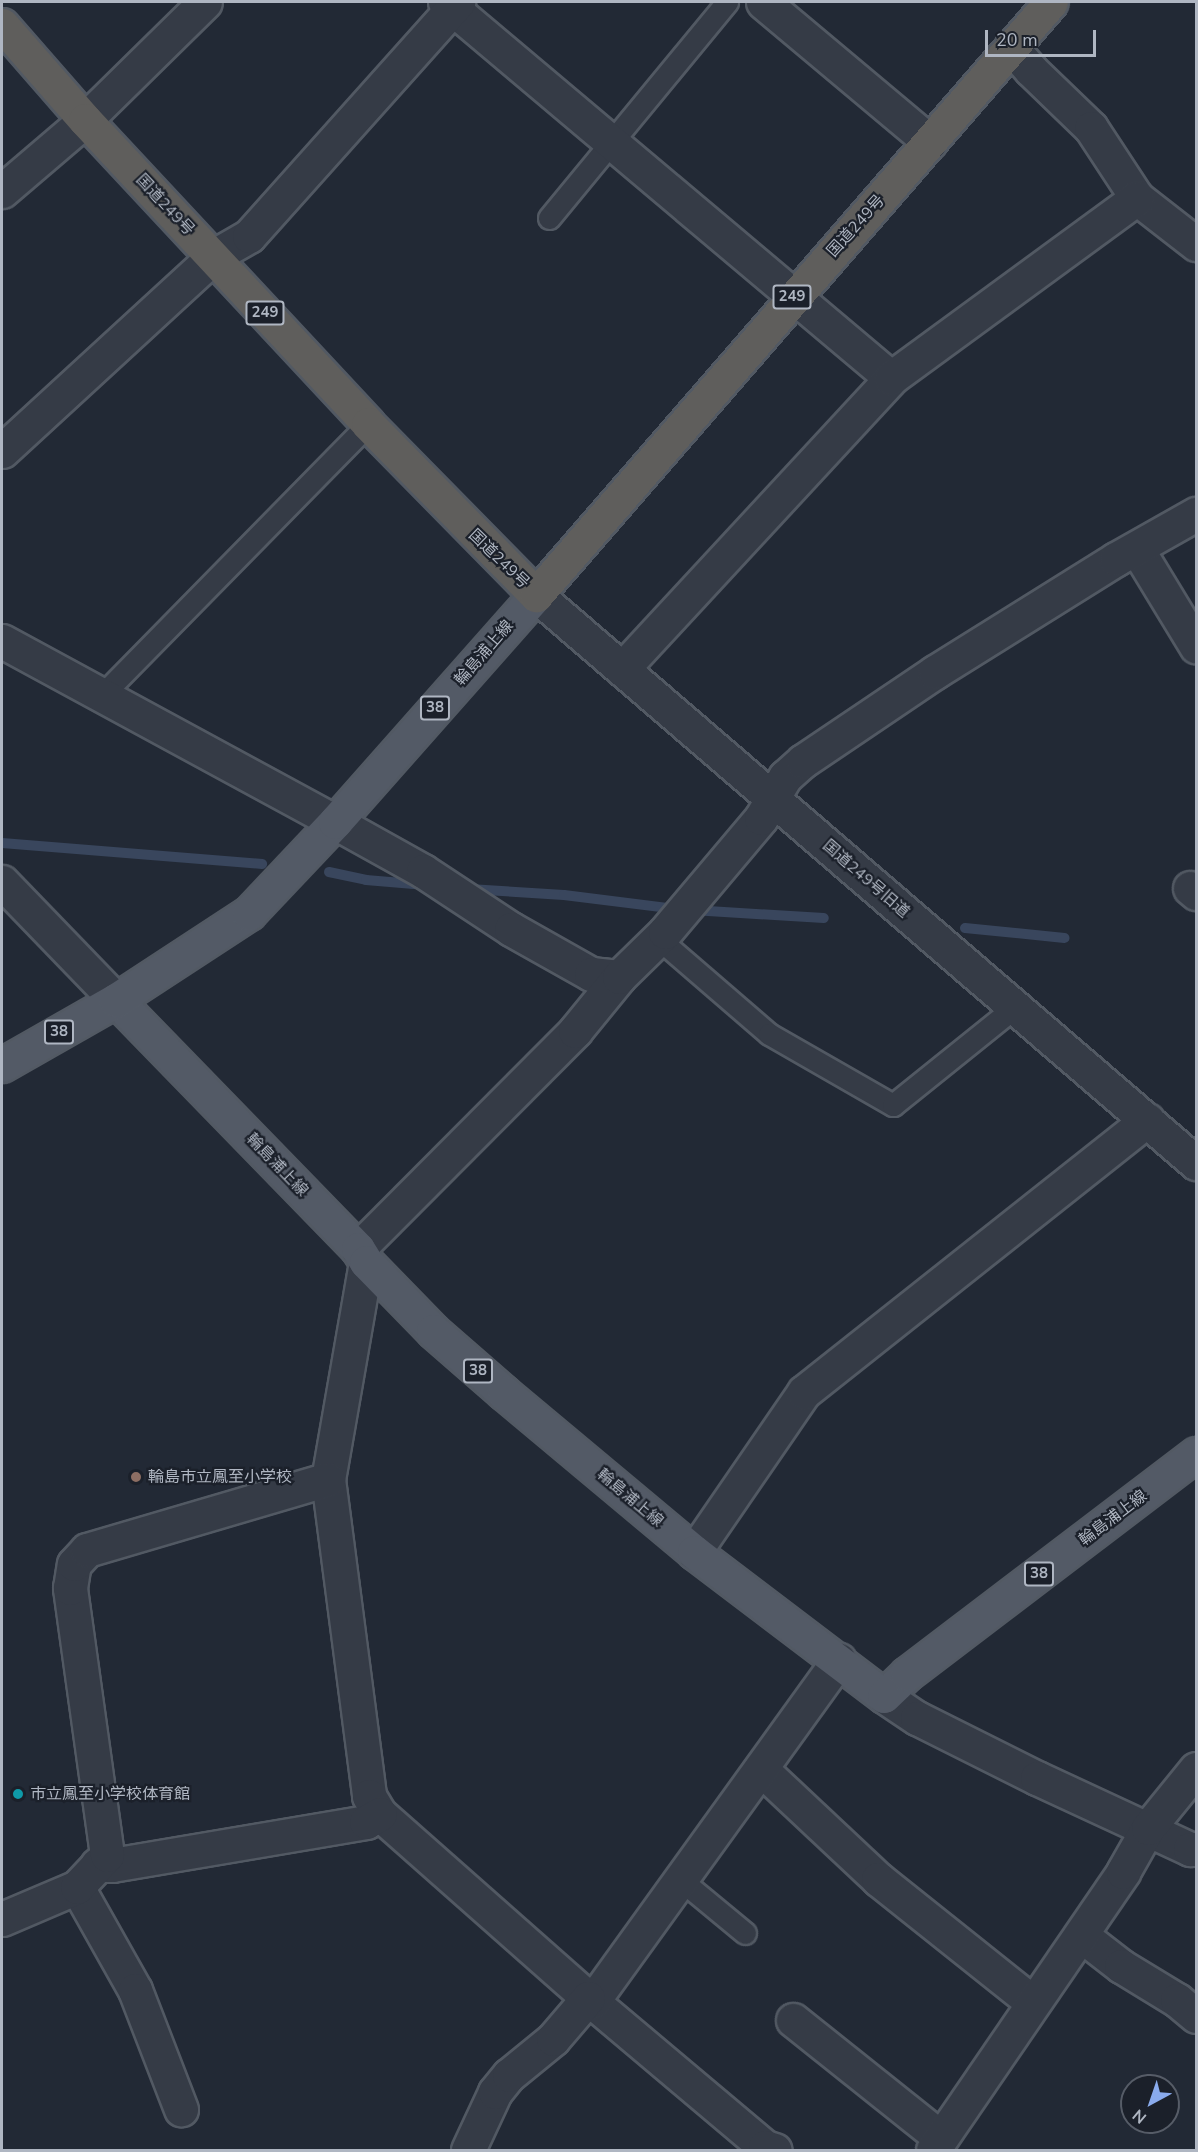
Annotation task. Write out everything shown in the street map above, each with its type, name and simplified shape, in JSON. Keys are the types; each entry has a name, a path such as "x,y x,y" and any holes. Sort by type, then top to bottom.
{"highway":[{"name":"国道249号","path":"2,25 85,120 368,424 536,595 792,297 1051,2"}],"main road":[{"name":"輪島浦上線","path":"2,1065 116,1000 249,913 335,822 536,595"},
{"name":"輪島浦上線","path":"116,1000 433,1331 495,1386 694,1552 884,1696 916,1667 1197,1454"}],"street":[{"path":"2,191 85,120 205,2"},
{"path":"763,2 930,142"},
{"path":"2,451 214,256 249,236 451,3 610,142 891,378"},
{"path":"1011,47 1031,70 1091,128 1137,198 1197,244"},
{"path":"622,669 891,378 1137,198"},
{"path":"775,2151 765,2147 590,2000 380,1814 369,1796 328,1479 362,1255 575,1031 619,976 662,935 703,890 761,818 785,777 803,761 935,672 1116,559 1197,514"},
{"path":"1137,549 1197,646"},
{"name":"国道249号旧道","path":"536,595 1197,1163"},
{"path":"2,641 335,822 423,872 511,929 591,974 619,976"},
{"path":"2,882 116,1000"},
{"path":"694,1552 804,1392 1147,1120"},
{"path":"87,1876 106,1855 70,1588 74,1564 87,1550 328,1479"},
{"path":"468,2151 495,2092 509,2075 553,2039 590,2000 681,1880 839,1660"},
{"path":"884,1696 917,1718 1190,1849 1197,1849"},
{"path":"761,1769 878,1879 1032,2002"},
{"path":"793,2020 937,2144 1080,1935 1148,1828 1197,1769"},
{"path":"2,1919 87,1876 366,1822 380,1814"},
{"path":"87,1876 182,2109"},
{"path":"1080,1935 1121,1966 1177,2000 1197,2016"}],"lane":[{"path":"549,218 728,2"},
{"path":"102,695 368,424"},
{"path":"662,935 769,1034 893,1105 1015,1007"},
{"path":"681,1880 745,1933"}],"waterway":[{"path":"2,843 262,864"},
{"path":"329,872 366,880 426,885"},
{"path":"469,889 564,895 677,909"},
{"path":"692,910 824,918"},
{"path":"965,928 1065,938"}],"place":[{"name":"輪島市立鳳至小学校","path":"136,1477"},
{"name":"市立鳳至小学校体育館","path":"18,1794"}]}
